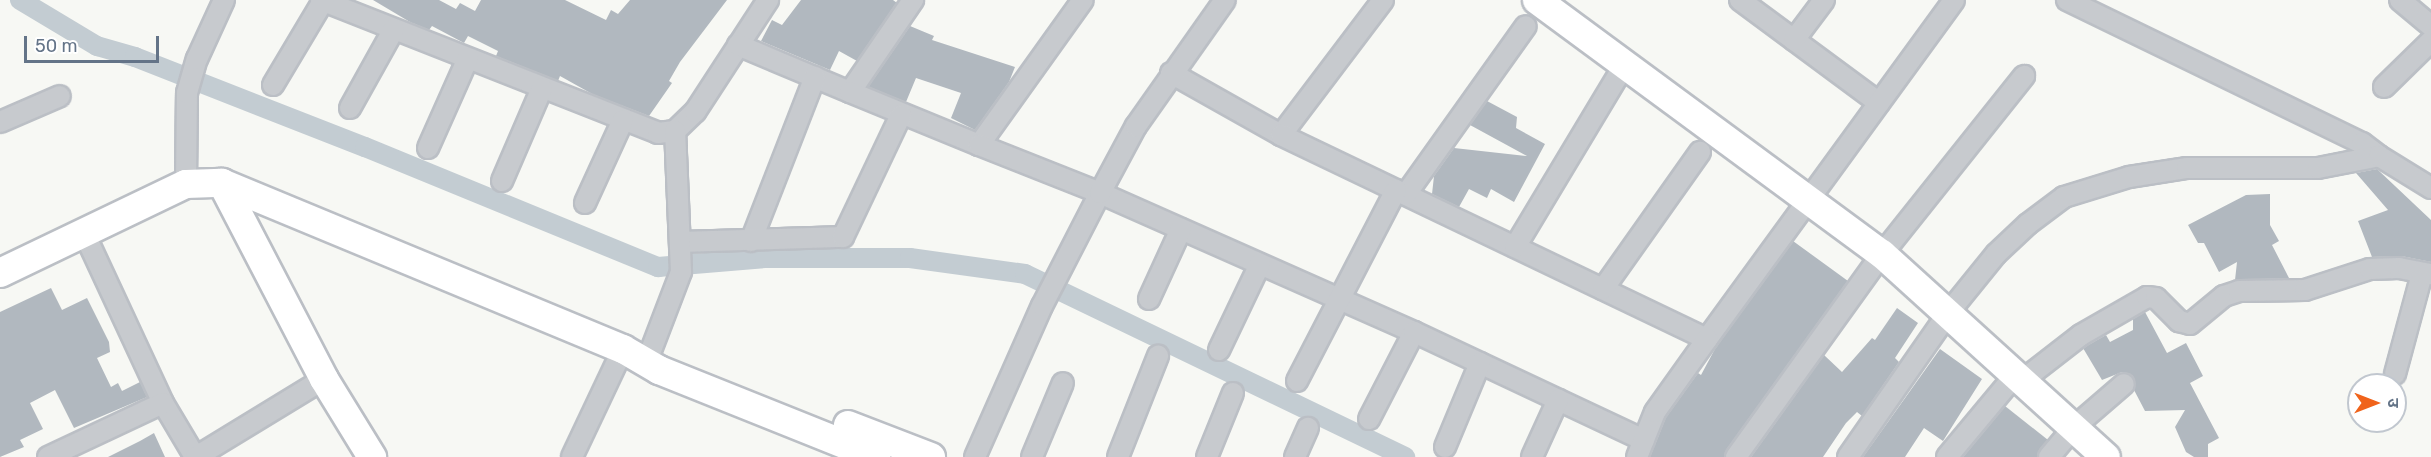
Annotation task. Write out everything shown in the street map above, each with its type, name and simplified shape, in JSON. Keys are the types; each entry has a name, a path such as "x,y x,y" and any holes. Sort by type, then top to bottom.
{"street":[{"path":"186,184 187,93 197,59 224,0"},
{"path":"273,85 322,1 658,133 675,131 695,112 768,0"},
{"path":"850,92 913,0"},
{"path":"979,145 1083,0"},
{"path":"1281,135 1383,0"},
{"path":"1740,0 1879,103"},
{"path":"1794,40 1824,0"},
{"path":"738,45 901,115 1100,193 1414,332 1558,400 1641,448 1655,412 1954,0"},
{"path":"2067,0 2362,143 2431,188"},
{"path":"2400,0 2431,26"},
{"path":"975,457 1042,306 1100,193 1171,73 1220,2"},
{"path":"1545,2 1808,203 1882,254 2020,376 2106,457"},
{"path":"1297,381 1337,298 1401,192 1526,26"},
{"path":"350,108 394,29"},
{"path":"2384,87 2431,41"},
{"path":"428,148 468,58"},
{"path":"1515,247 1625,64"},
{"path":"1171,73 1281,135 1707,339"},
{"path":"1736,457 1882,254 2024,76"},
{"path":"751,241 815,77"},
{"path":"502,181 542,88"},
{"path":"0,122 60,96"},
{"path":"682,246 843,237 901,115"},
{"path":"585,203 623,120"},
{"path":"650,353 681,272 682,246 675,131"},
{"path":"1603,289 1700,152"},
{"path":"1848,457 1949,312 1996,254 2028,224 2064,197 2091,187 2187,168 2318,168 2379,156"},
{"path":"222,183 364,454"},
{"path":"0,273 85,235 186,184 222,183 623,349 658,370 876,457"},
{"path":"1149,299 1181,229"},
{"path":"85,235 163,403 195,457 324,379"},
{"path":"1219,350 1260,264"},
{"path":"1947,457 2020,376 2081,335 2148,297 2156,298 2179,321 2190,324 2224,296 2239,291 2305,290 2370,270 2399,268 2426,274 2395,373"},
{"path":"1369,419 1414,332"},
{"path":"623,349 667,355 931,457"},
{"path":"572,457 623,349"},
{"path":"1118,457 1158,356"},
{"path":"1445,447 1480,363"},
{"path":"1032,457 1063,383"},
{"path":"2049,457 2073,428 2124,384"},
{"path":"1207,457 1233,393"},
{"path":"1532,457 1558,400"},
{"path":"48,457 163,403"},
{"path":"1295,457 1308,428"}],"building":[{"path":"373,0 439,0 456,9 460,3 475,11 481,0 565,0 606,20 611,10 618,14 630,0 727,0 680,62 669,81 672,83 649,116 594,95 560,76 558,81 496,56 498,51 468,36 464,43 432,26 429,30 410,22"},
{"path":"801,0 893,0 897,3 857,61 839,51 830,70 761,41 772,20 782,25"},
{"path":"910,26 934,36 932,40 1015,67 1009,82 975,130 951,118 961,93 916,78 906,102 868,87"},
{"path":"1487,101 1517,117 1516,128 1545,144 1514,202 1491,189 1487,198 1469,189 1459,207 1432,194 1434,176 1454,148 1527,156 1470,125"},
{"path":"2377,169 2431,220 2431,262 2401,256 2372,257 2358,221 2388,210 2356,173"},
{"path":"2270,194 2270,225 2279,241 2272,245 2289,278 2235,280 2237,262 2219,272 2204,243 2198,243 2188,225 2246,195"},
{"path":"1793,241 1848,281 1724,457 1650,457 1666,417 1698,373 1701,375 1716,347"},
{"path":"51,288 62,310 87,298 109,342 110,352 97,358 111,387 118,383 122,391 140,382 147,397 74,428 55,390 30,403 43,429 20,440 24,447 0,457 0,312"},
{"path":"1897,308 1918,323 1895,358 1899,362 1862,416 1857,412 1846,423 1823,457 1751,457 1824,355 1842,372 1872,338 1875,340"},
{"path":"2145,312 2167,353 2186,343 2203,376 2190,383 2219,438 2208,444 2208,457 2194,457 2186,452 2175,427 2185,410 2145,411 2134,390 2133,376 2122,372 2102,380 2083,348 2106,335 2110,342 2133,330 2133,319"},
{"path":"1940,349 1982,379 1943,441 1924,428 1905,457 1863,457"},
{"path":"2005,406 2048,440 2037,457 1963,457"},
{"path":"154,433 165,457 108,457 140,441"}],"waterway":[{"path":"20,0 97,46 135,57 365,147 658,267 765,258 910,258 1025,274 1405,457"}]}
